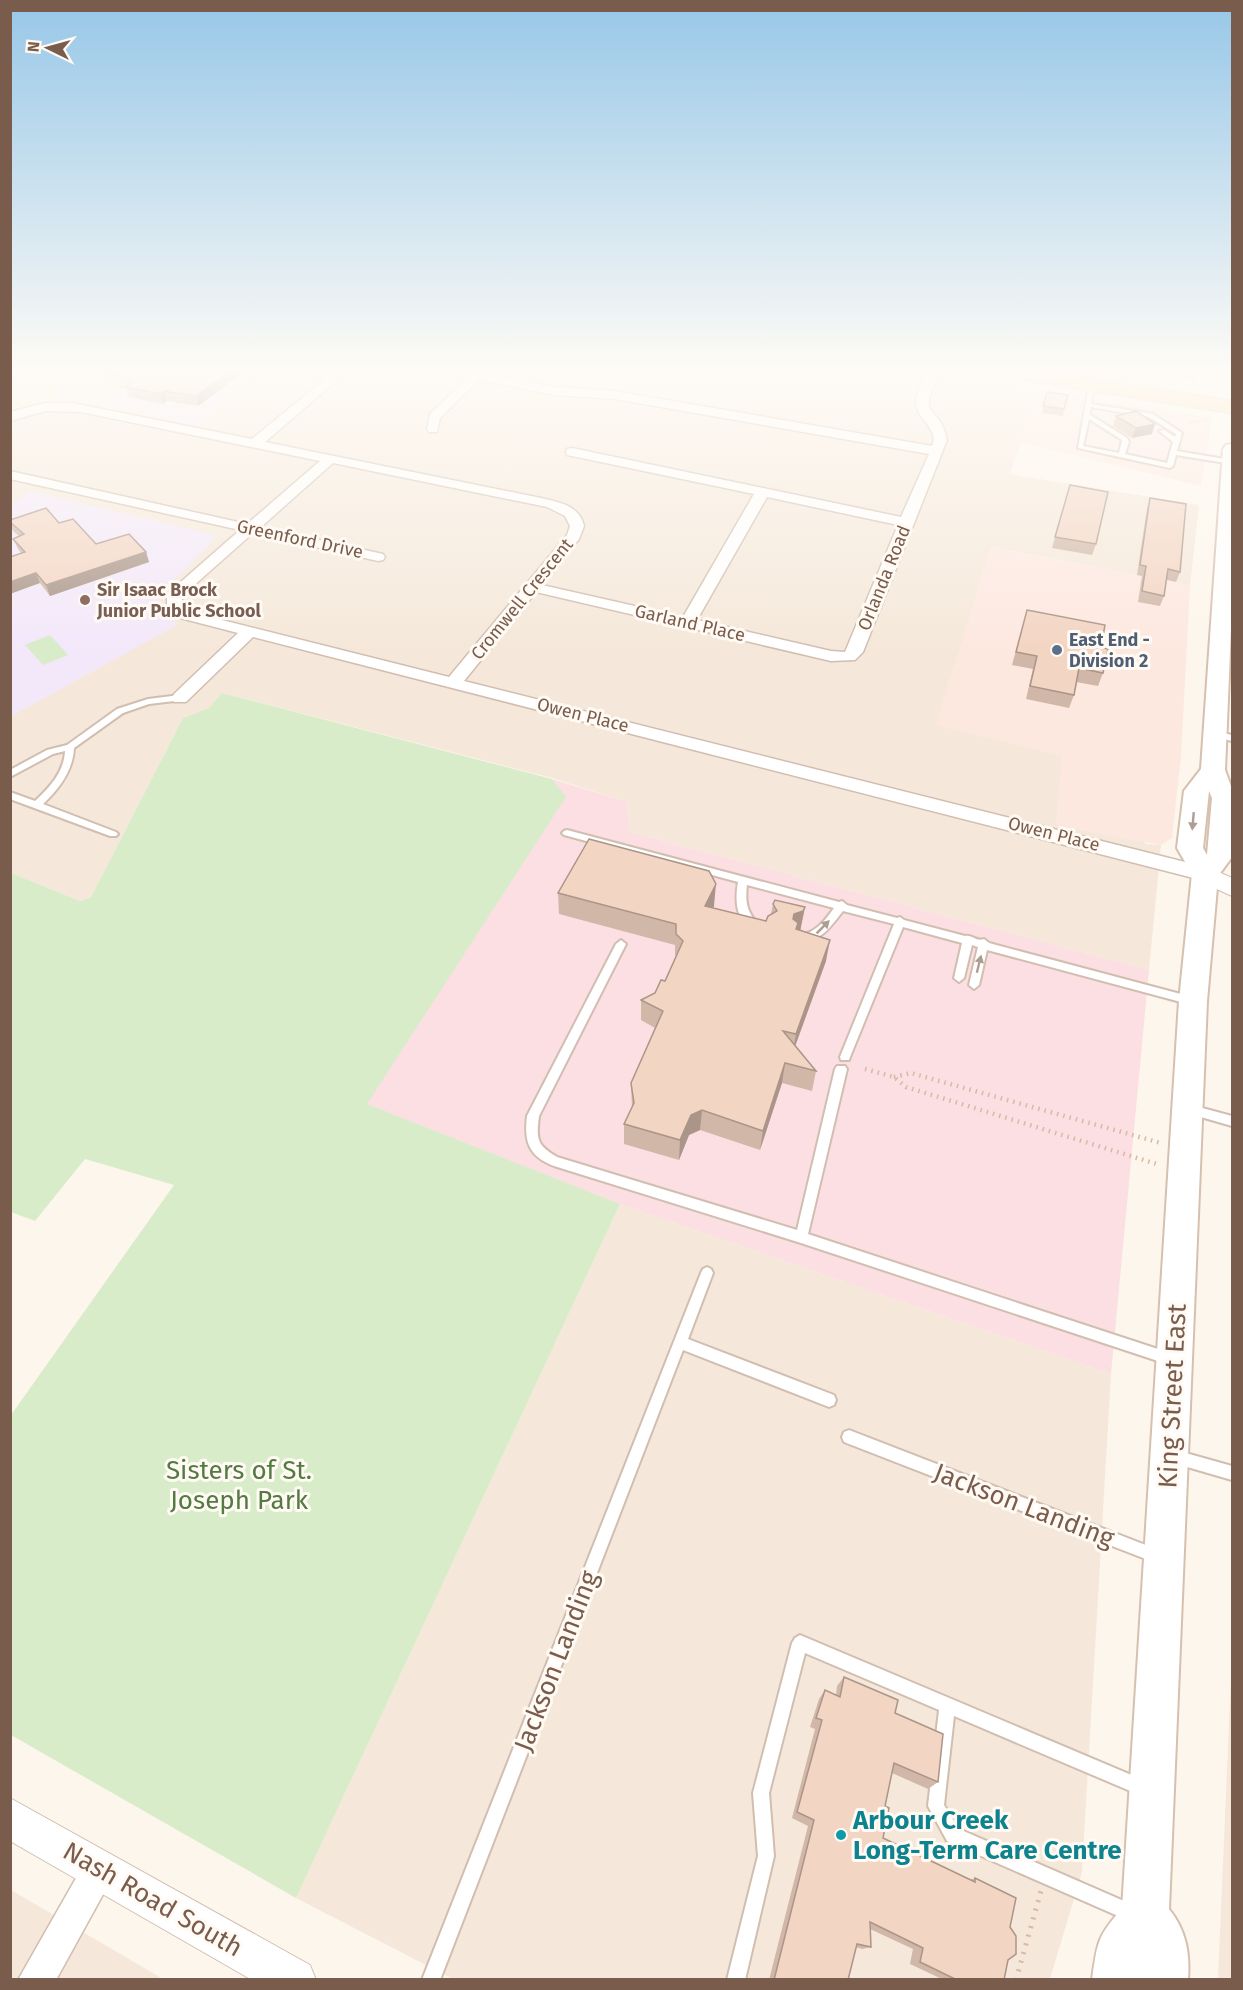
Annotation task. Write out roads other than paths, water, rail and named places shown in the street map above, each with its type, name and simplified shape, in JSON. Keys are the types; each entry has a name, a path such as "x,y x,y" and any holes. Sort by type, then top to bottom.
{"main road":[{"name":"King Street East","path":"1145,1919 1154,1793 1173,1360 1193,1001 1205,873 1221,855 1224,798 1213,770 1223,736 1231,469"},
{"path":"1116,1980 1120,1946 1145,1919 1155,1928 1165,1947 1164,1980"}],"street":[{"name":"Owen Place","path":"326,463 175,594 173,602 176,609 185,615 1205,873"},
{"name":"Cromwell Crescent","path":"349,463 523,498 571,512 578,520 579,528 454,682"},
{"path":"622,463 906,522"},
{"name":"Orlanda Road","path":"849,657 855,652 931,463"},
{"name":"Greenford Drive","path":"10,475 378,557"},
{"path":"10,493 30,480"},
{"path":"688,622 762,493"},
{"name":"Garland Place","path":"532,587 831,656 849,657"},
{"path":"180,698 251,630"},
{"path":"1205,873 1233,875"},
{"path":"1205,873 1233,888"},
{"name":"Nash Road South","path":"10,1818 295,1980"},
{"path":"36,1980 100,1869"}],"lane":[{"path":"1155,463 1170,466 1171,463"},
{"path":"1210,463 1231,469"},
{"path":"10,774 50,752 70,747 120,711 148,702 180,698"},
{"path":"37,805 53,791 71,758 70,747"},
{"path":"10,795 113,834"},
{"path":"567,833 984,943 1193,1001"},
{"path":"743,879 739,904 745,918 753,926 760,928"},
{"path":"797,939 809,938 824,929 842,905"},
{"path":"801,1237 843,1063 900,921"},
{"path":"959,978 968,939"},
{"path":"974,985 984,943"},
{"path":"621,944 533,1116 530,1137 542,1154 554,1161 801,1237 1173,1360"},
{"path":"1187,1109 1233,1121"},
{"name":"Jackson Landing","path":"431,1980 707,1273"},
{"path":"681,1343 829,1400"},
{"name":"Jackson Landing","path":"849,1437 1165,1560"},
{"path":"1169,1455 1233,1473"},
{"path":"736,1980 766,1856 761,1793 800,1643 1154,1793"},
{"path":"946,1705 936,1806 953,1835 1145,1919"}],"place":[{"name":"Sir Isaac Brock Junior Public School","path":"85,600"},
{"name":"East End - Division 2","path":"1057,650"},
{"name":"Arbour Creek Long-Term Care Centre","path":"841,1835"}],"park label":[{"name":"Sisters of St. Joseph Park","path":"239,1485"}]}
